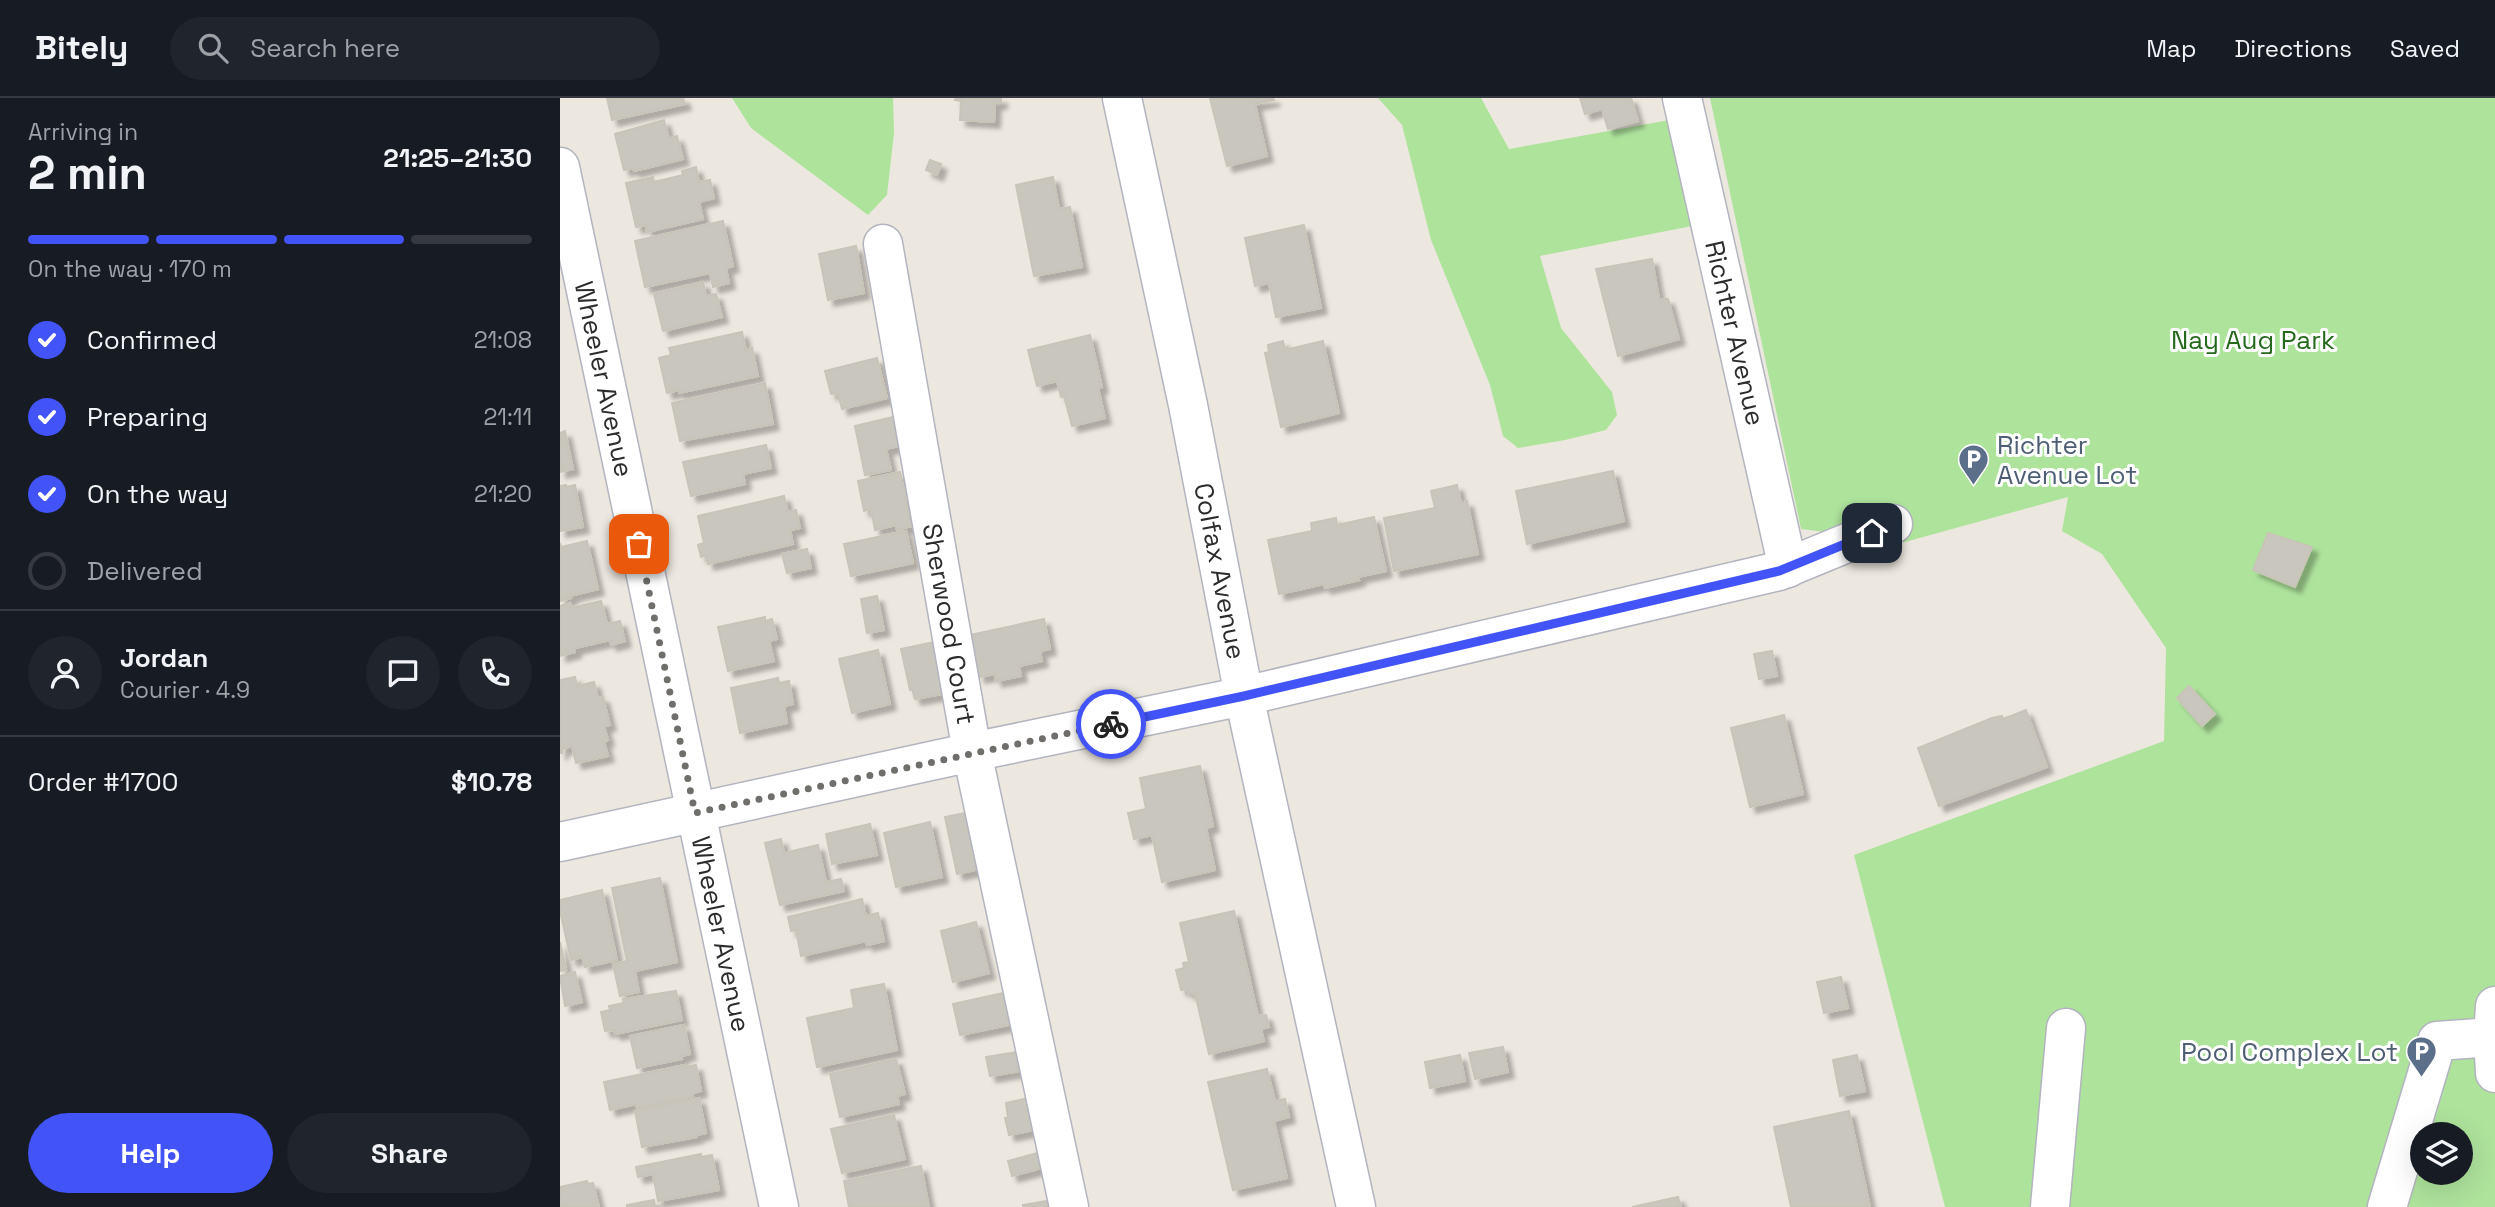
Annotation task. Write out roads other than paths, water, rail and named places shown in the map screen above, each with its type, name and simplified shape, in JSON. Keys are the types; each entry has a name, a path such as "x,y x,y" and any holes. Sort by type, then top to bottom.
{"street":[{"name":"Colfax Avenue","path":"1122,98 1188,405 1244,696 1356,1207"},
{"name":"Richter Avenue","path":"1682,98 1788,568"},
{"name":"Wheeler Avenue","path":"560,167 779,1207"},
{"name":"Sherwood Court","path":"883,244 972,752 1069,1207"},
{"path":"560,842 1244,696 1788,568 1893,524"},
{"path":"2050,1207 2066,1028"},
{"path":"2387,1207 2437,1041 2494,1039"}],"place":[{"name":"Richter Avenue Lot","path":"1974,487"},
{"name":"Pool Complex Lot","path":"2421,1079"}],"park label":[{"name":"Nay Aug Park","path":"2253,340"}]}
